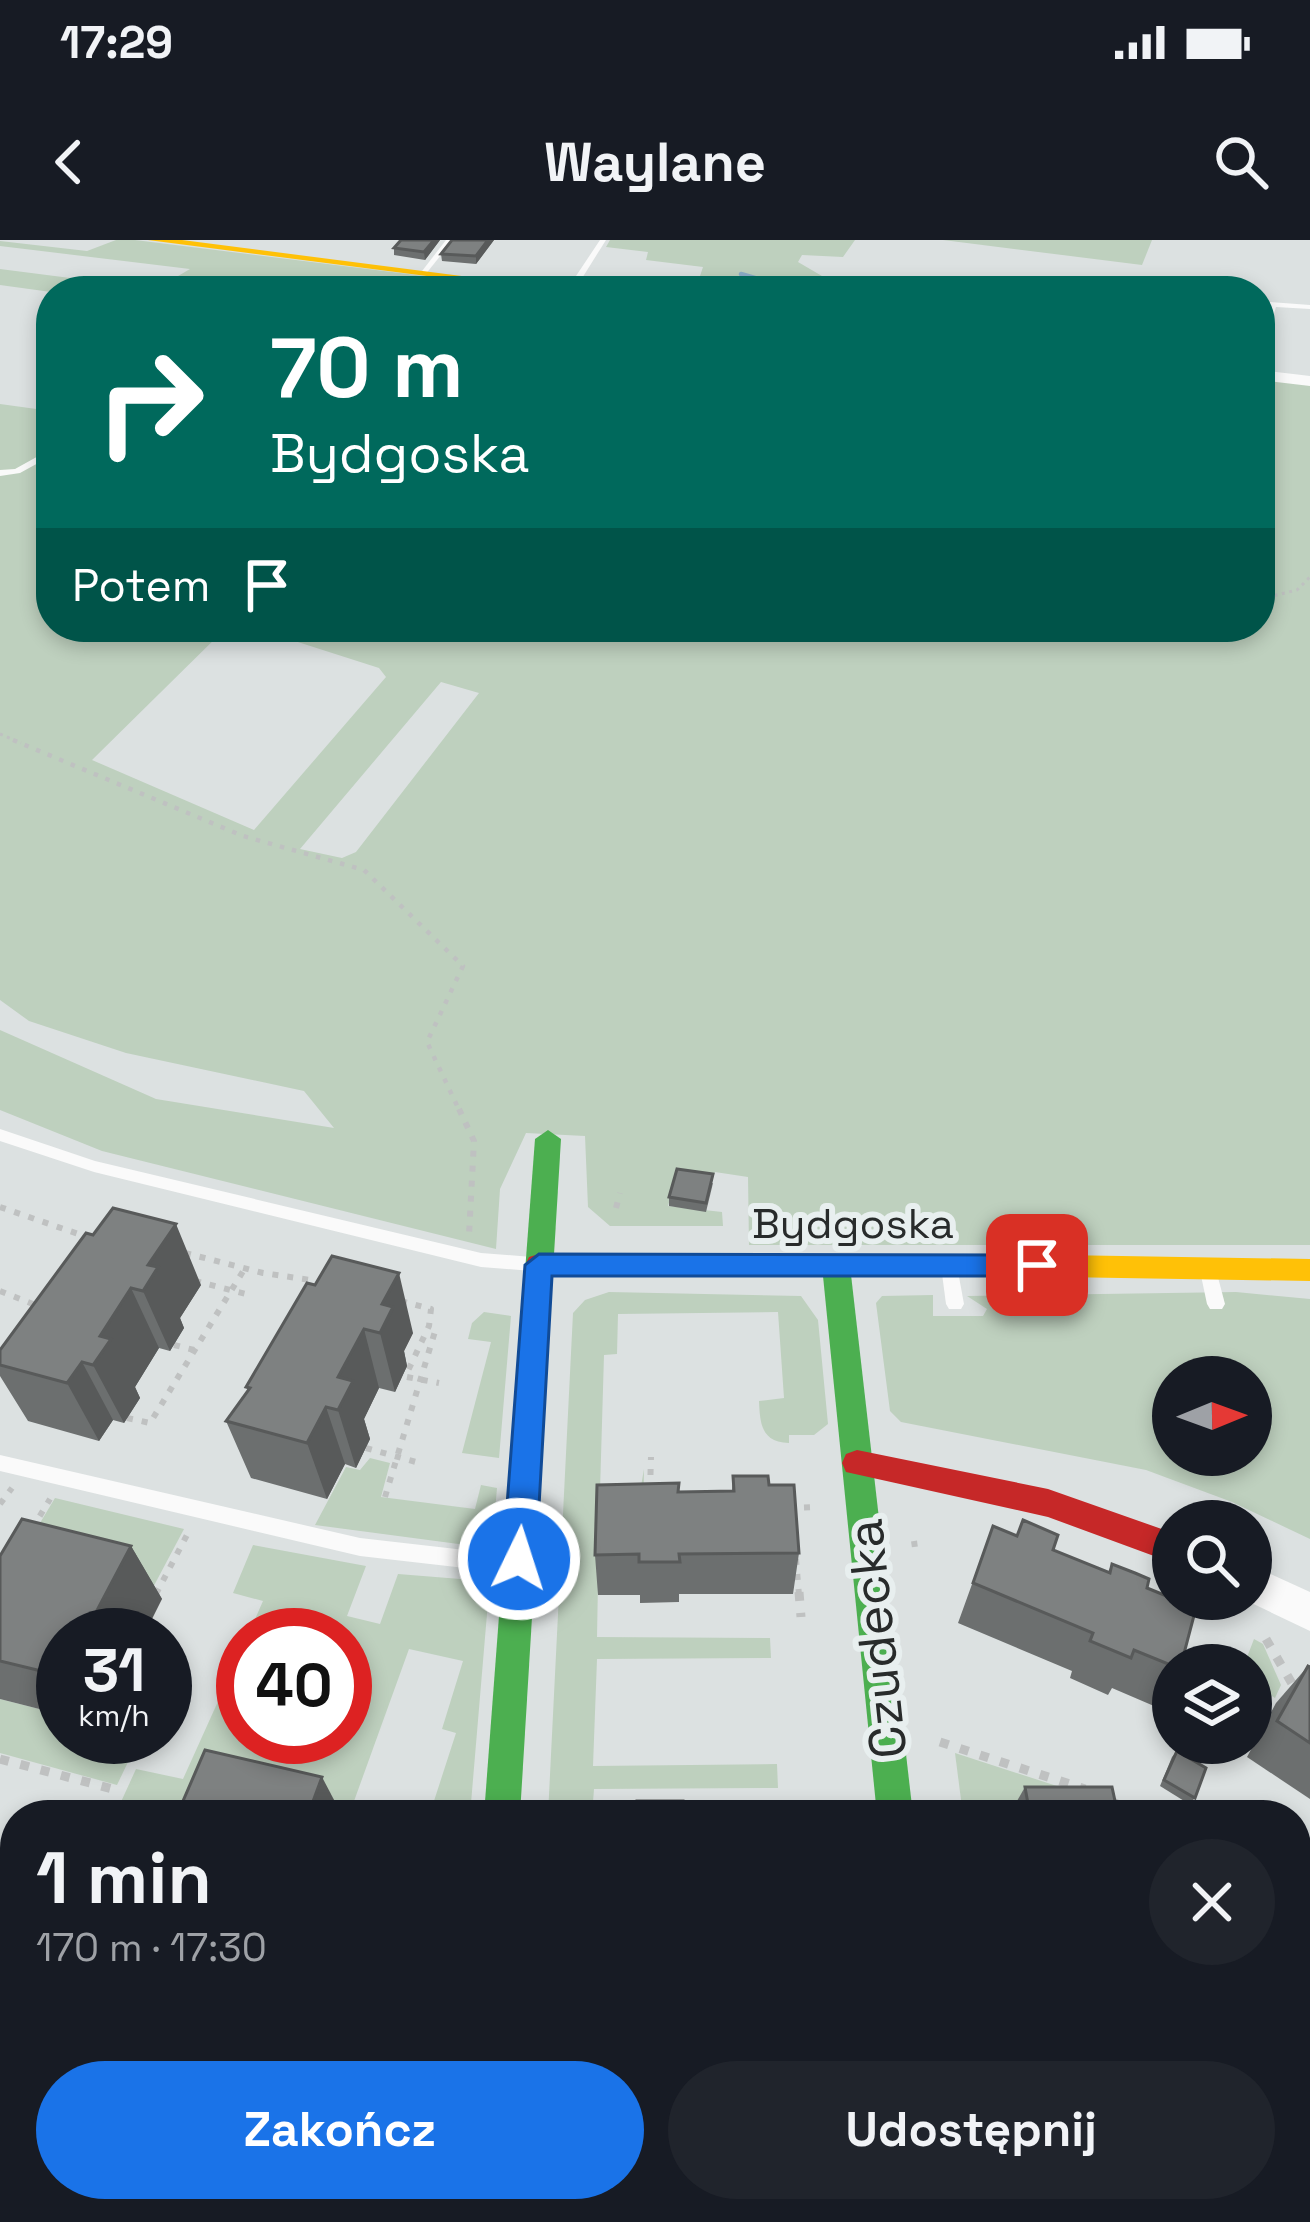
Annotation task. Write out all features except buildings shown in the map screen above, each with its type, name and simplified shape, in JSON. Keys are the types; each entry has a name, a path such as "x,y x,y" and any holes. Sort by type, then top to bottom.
{"street":[{"path":"154,240 447,276"},
{"path":"1275,376 1310,380"},
{"path":"503,1800 548,1139"},
{"name":"Bydgoska","path":"539,1265 1207,1265 1310,1270"},
{"name":"Czudecka","path":"836,1265 893,1800"},
{"name":"Czudecka","path":"857,1463 1048,1503 1152,1540"},
{"path":"1272,1593 1310,1612"}],"lane":[{"path":"422,273 450,240"},
{"path":"580,276 603,240"},
{"path":"1275,304 1310,307"},
{"path":"0,473 17,471 36,460"},
{"path":"0,1135 94,1166 468,1257 539,1265"},
{"path":"1207,1265 1216,1304"},
{"path":"948,1266 955,1304"},
{"path":"0,1463 360,1547 465,1559 519,1559"}],"path":[{"path":"1275,595 1297,590 1310,578"},
{"path":"0,734 243,836 364,870 463,966 428,1042 474,1141 468,1257"},
{"path":"616,1208 620,1193"},
{"path":"0,1207 105,1244"},
{"path":"166,1248 330,1284"},
{"path":"128,1418 150,1423 245,1268"},
{"path":"191,1280 250,1295"},
{"path":"0,1292 50,1310"},
{"path":"391,1299 431,1309 429,1326 404,1376 439,1383"},
{"path":"385,1497 436,1328"},
{"path":"174,1345 195,1350"},
{"path":"366,1448 416,1462"},
{"path":"650,1504 651,1457"},
{"path":"0,1504 14,1485"},
{"path":"21,1548 52,1495"},
{"path":"772,1508 816,1508"},
{"path":"793,1508 794,1529"},
{"path":"155,1596 191,1528"},
{"path":"796,1552 801,1617"},
{"path":"1266,1639 1288,1683 1299,1690"},
{"path":"940,1742 1074,1784 1108,1800"},
{"path":"0,1759 120,1791"},
{"path":"1074,1784 1077,1799"}],"green space":[{"path":"116,240 135,240 424,276 178,276 190,269 0,246 0,241 87,251"},
{"path":"610,240 855,240 843,257 802,255 798,262 822,276 700,276 703,267 646,260 648,252 606,247"},
{"path":"943,240 1152,240 1142,265"},
{"path":"0,269 55,276 36,276 36,290 0,285"},
{"path":"1275,379 1310,383 1310,1245 749,1245 748,1177 715,1172 712,1182 676,1177 668,1206 722,1212 723,1226 610,1226 588,1207 585,1136 526,1133 500,1189 496,1249 102,1151 0,1110 0,1030 156,1099 334,1128 304,1091 126,1053 29,1021 0,1000 0,404 36,409 36,642 212,642 92,760 254,830 386,677 379,668 298,642 1275,642","holes":["441,682 479,693 356,852 342,858 300,849"]},
{"path":"609,1292 801,1296 818,1320 828,1424 814,1435 789,1435 789,1443 768,1436 760,1418 759,1401 784,1398 778,1312 618,1314 617,1354 604,1355 600,1491 640,1492 644,1469 643,1534 599,1528 597,1637 770,1638 771,1658 597,1659 593,1766 777,1764 778,1788 594,1789 593,1800 549,1800 573,1313 585,1300"},
{"path":"1236,1292 1310,1299 1310,1539 1272,1521 1272,1500 1227,1500 1162,1476 1272,1476 1272,1356 1152,1356 1152,1472 901,1422 890,1411 876,1303 882,1296 933,1295 933,1316 983,1316 987,1309 967,1296"},
{"path":"484,1312 511,1316 499,1458 462,1453 491,1342 468,1339 472,1323"},
{"path":"370,1458 390,1463 381,1497 475,1509 481,1485 497,1488 493,1535 466,1545 315,1525 346,1467 360,1470"},
{"path":"55,1498 184,1529 149,1595 16,1563"},
{"path":"253,1545 366,1566 350,1608 260,1608 263,1601 233,1593"},
{"path":"398,1574 473,1580 488,1602 471,1800 434,1800 456,1733 442,1729 463,1661 409,1649 372,1751 372,1622 380,1624"},
{"path":"1272,1664 1281,1685 1272,1696"},
{"path":"0,1699 36,1708 36,1763 0,1753"},
{"path":"216,1706 216,1764 367,1764 354,1800 122,1800 136,1769 183,1779"},
{"path":"955,1753 1060,1787 1062,1800 961,1800"},
{"path":"40,1764 127,1764 117,1785"}],"waterway":[{"path":"741,274 748,276"}],"traffic: fast":[{"path":"503,1800 548,1139"},
{"path":"836,1266 893,1800"}],"traffic: slow":[{"path":"154,240 449,276"},
{"path":"1005,1265 1310,1270"}],"traffic: jam":[{"path":"539,1265 1005,1265"},
{"path":"857,1463 1048,1503 1152,1540"}],"route":[{"path":"519,1559 539,1265 1037,1265"}]}
